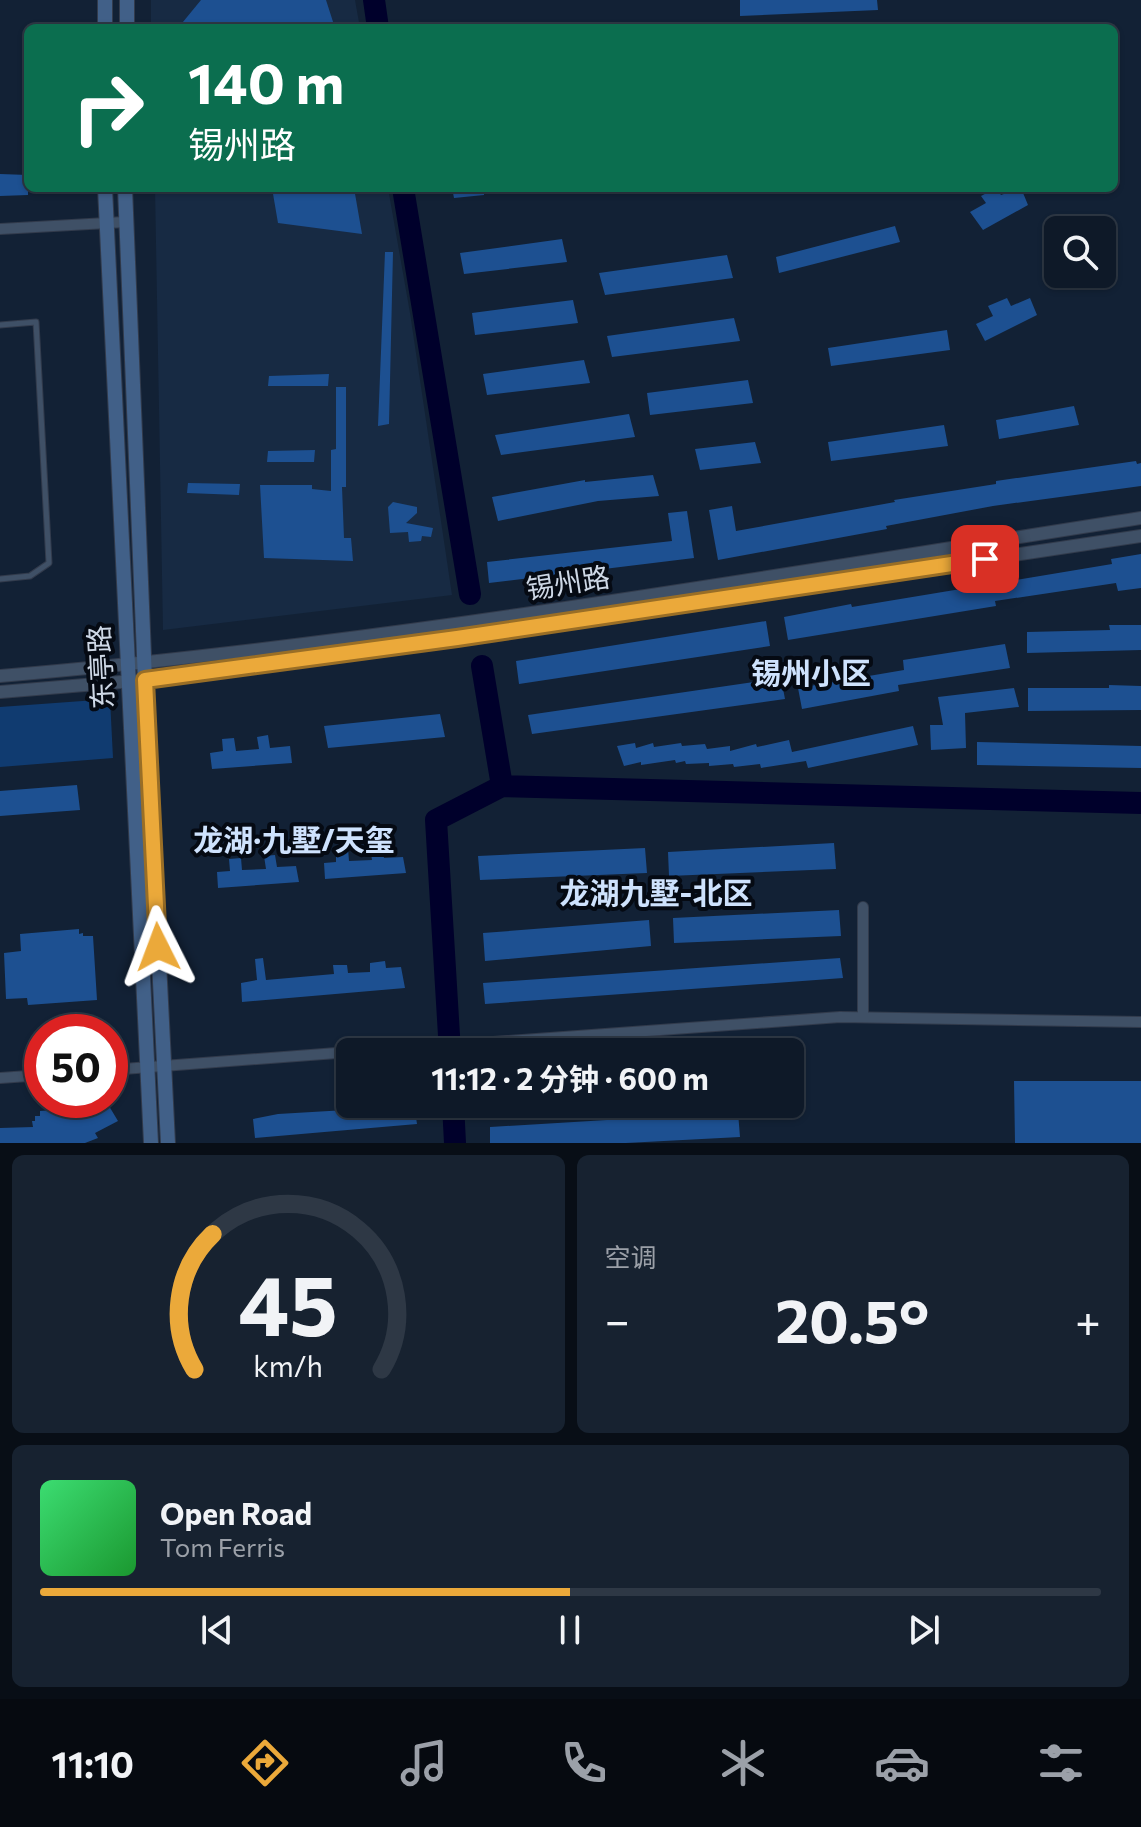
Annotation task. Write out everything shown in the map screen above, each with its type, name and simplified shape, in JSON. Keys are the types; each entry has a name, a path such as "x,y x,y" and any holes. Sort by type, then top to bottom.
{"main road":[{"path":"105,0 105,24"},
{"path":"127,0 127,24"},
{"name":"东亭路","path":"105,192 151,1143"},
{"name":"东亭路","path":"125,192 168,1143"}],"street":[{"path":"0,229 125,222"},
{"name":"锡州路","path":"0,676 144,664 458,624 1141,518"},
{"name":"锡州路","path":"0,692 145,680 457,638 1141,536"},
{"path":"863,907 863,1017"},
{"path":"555,1038 863,1017 1141,1022"},
{"path":"128,1069 336,1053"},
{"path":"0,1078 24,1076"}],"lane":[{"path":"0,325 36,322 49,563 30,576 0,579"}],"shaded area":[{"path":"151,0 355,0 359,24 151,24"},
{"path":"155,192 389,192 452,595 163,630"},
{"path":"110,699 113,758 0,767 0,707"}],"building":[{"path":"201,0 326,0 334,24 181,24"},
{"path":"740,0 877,0 878,10 740,16"},
{"path":"0,174 24,175 24,192 28,195 0,196"},
{"path":"273,192 355,192 362,234 278,223"},
{"path":"453,192 484,192 484,195 454,198"},
{"path":"988,192 999,192 1001,195 1023,192 1028,205 983,230 970,212 986,203 981,196"},
{"path":"895,226 900,242 779,273 776,257"},
{"path":"562,239 567,262 464,274 460,253"},
{"path":"385,252 393,252 389,424 378,426"},
{"path":"727,255 733,278 605,295 599,273"},
{"path":"1007,298 1011,306 1030,298 1037,315 985,341 976,324 993,316 988,306"},
{"path":"573,300 578,323 475,335 472,313"},
{"path":"734,318 740,341 612,357 607,336"},
{"path":"947,330 950,350 831,366 828,348"},
{"path":"584,360 590,383 487,395 483,374"},
{"path":"329,374 328,386 268,386 269,376"},
{"path":"748,380 753,403 650,415 647,393"},
{"path":"336,387 346,387 346,487 342,487 344,538 351,538 353,561 264,558 260,485 312,485 312,489 331,491 331,450 336,449"},
{"path":"1074,406 1079,425 999,439 996,420"},
{"path":"629,414 635,437 501,455 495,435"},
{"path":"944,425 948,446 831,461 828,442"},
{"path":"755,442 761,463 700,470 695,449"},
{"path":"315,450 314,462 267,462 268,451"},
{"path":"1136,461 1137,464 1141,463 1141,486 993,506 718,560 709,510 732,506 736,531 996,484 996,481"},
{"path":"653,475 659,496 598,501 498,521 492,497 585,480"},
{"path":"188,483 240,484 239,495 187,493"},
{"path":"393,502 417,507 417,513 406,523 433,528 431,537 422,536 421,541 409,542 408,532 390,533 388,507"},
{"path":"687,511 694,558 489,583 487,562 672,541 668,513"},
{"path":"1141,554 1141,588 1118,591 1116,583 995,601 996,606 788,640 784,617 1112,564 1111,559"},
{"path":"766,621 770,646 519,684 516,661"},
{"path":"1109,625 1141,625 1141,650 1027,653 1027,632 1110,630"},
{"path":"1005,644 1010,668 898,685 899,691 802,709 798,688 904,670 903,660"},
{"path":"781,678 785,699 532,734 528,715"},
{"path":"1109,685 1141,686 1141,710 1028,711 1028,688 1109,688"},
{"path":"1014,688 1019,707 965,713 966,748 931,750 930,725 943,725 938,697"},
{"path":"440,714 445,737 328,748 324,726"},
{"path":"913,726 918,745 808,768 806,761 761,768 760,764 709,766 709,763 686,764 685,761 676,763 675,760 624,766 617,746 635,743 636,748 653,743 654,747 681,743 682,746 705,744 707,749 730,746 730,751 789,740 792,752"},
{"path":"268,735 270,748 290,746 292,763 212,769 210,753 223,751 222,739 234,738 236,751 259,749 257,737"},
{"path":"977,742 1141,746 1141,768 977,765"},
{"path":"77,785 80,810 0,816 0,791"},
{"path":"834,843 836,869 669,876 668,852"},
{"path":"382,846 384,858 403,857 406,873 325,879 324,863 336,862 336,850 348,848 349,861 372,860 370,847"},
{"path":"645,848 647,873 480,880 478,856"},
{"path":"275,855 277,867 296,866 299,882 218,888 217,872 230,871 229,859 241,858 242,870 266,869 264,856"},
{"path":"839,910 841,936 674,943 673,918"},
{"path":"649,920 651,946 485,961 483,933"},
{"path":"79,929 79,934 83,933 83,936 93,936 97,1000 28,1005 27,998 6,999 4,953 21,951 20,934"},
{"path":"263,958 266,980 334,974 333,965 347,965 348,973 370,972 370,963 385,961 386,968 401,967 405,988 242,1002 241,983 257,980 255,959"},
{"path":"840,958 843,978 485,1004 483,983"},
{"path":"1014,1081 1141,1081 1141,1143 1015,1143"},
{"path":"336,1111 336,1118 416,1118 417,1124 255,1138 253,1119 278,1114"},
{"path":"35,1118 116,1118 118,1121 95,1133 98,1138 85,1143 0,1143 0,1128 33,1127 32,1121"},
{"path":"639,1118 738,1118 740,1137 626,1143 490,1143 490,1127"}],"waterway":[{"path":"374,0 377,24"},
{"path":"404,192 470,594"},
{"path":"482,666 502,786 1141,803"},
{"path":"449,1038 436,820 502,786"},
{"path":"454,1118 455,1143"}],"district":[{"name":"锡州小区","path":"811,674"},
{"name":"龙湖·九墅/天玺","path":"294,841"},
{"name":"龙湖九墅-北区","path":"656,894"}],"route":[{"path":"158,947 145,680 457,638 985,559"}]}
